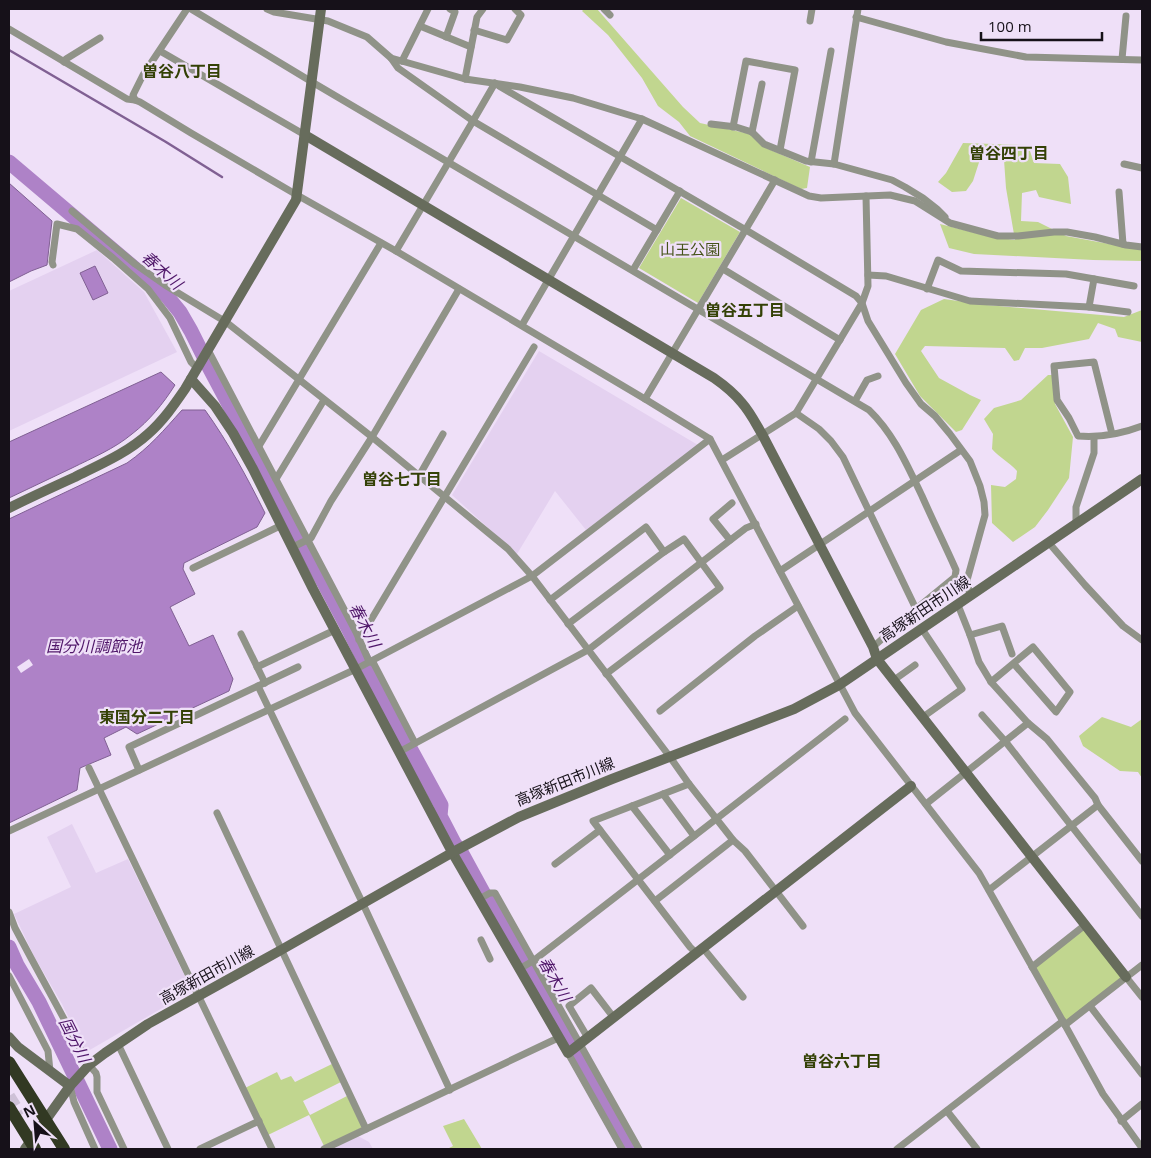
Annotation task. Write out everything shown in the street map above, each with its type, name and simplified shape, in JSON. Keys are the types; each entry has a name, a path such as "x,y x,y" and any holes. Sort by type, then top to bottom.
{"highway":[{"path":"9,1062 64,1149"},
{"path":"9,1107 30,1146"}],"street":[{"path":"135,100 133,94 143,76 187,9"},
{"path":"191,9 870,410 894,440 956,570 955,577 873,647"},
{"path":"267,9 274,12 328,21 367,37 391,58 398,68 474,121 657,230"},
{"path":"9,508 103,464 121,454 148,434 169,411 226,322 294,205 305,135 320,9"},
{"path":"402,62 428,9"},
{"path":"446,37 455,12 450,9"},
{"path":"465,79 477,17 484,9"},
{"path":"474,30 507,40 521,15 515,9"},
{"path":"604,9 610,16"},
{"path":"810,21 812,9"},
{"path":"834,164 858,9"},
{"path":"1122,59 1126,16"},
{"path":"856,17 946,42 1026,57 1142,60"},
{"path":"420,26 471,47"},
{"path":"9,29 127,99 135,100 396,251 710,439 855,713 979,872 1103,1094 1142,1148"},
{"path":"64,62 100,38"},
{"path":"160,51 714,378 741,401 762,434 878,658 1142,997"},
{"path":"811,162 831,51"},
{"path":"391,58 465,79 520,87 573,98 642,119 809,196 821,198 890,195 915,201 950,223 998,236 1066,232 1142,247"},
{"path":"733,127 746,61 795,70 780,150"},
{"path":"396,251 495,83"},
{"path":"495,83 856,296 862,304 868,321 906,383 921,404 935,416 970,461 980,486 985,515 967,580 970,596"},
{"path":"752,132 762,84"},
{"path":"522,325 642,119"},
{"path":"711,124 752,132 764,144 806,161 834,164 892,180 937,209 950,223"},
{"path":"1124,164 1142,168"},
{"path":"646,399 775,180"},
{"path":"633,270 680,192"},
{"path":"1119,192 1123,244"},
{"path":"722,460 796,413 862,304 868,286 866,196"},
{"path":"72,211 135,264 165,285 226,322 372,437 508,549 532,576 689,784 803,926"},
{"path":"53,265 57,224 76,229 148,289 170,318 191,362 203,358"},
{"path":"259,446 381,243"},
{"path":"928,289 938,260 962,271 1066,274 1134,286"},
{"path":"722,269 840,340"},
{"path":"868,275 886,276 970,301 1089,307 1128,312"},
{"path":"1089,307 1094,279"},
{"path":"295,546 311,538 331,501 372,437 460,289"},
{"path":"359,640 508,384 534,347"},
{"path":"203,358 259,446 356,632 368,659 374,664 414,743"},
{"path":"1112,434 1094,362 1054,366 1058,400 1078,436 1094,437 1112,434 1142,426"},
{"path":"855,401 867,380 878,376"},
{"path":"191,378 215,406 253,469 295,546 335,630 359,668 558,1038 577,1046"},
{"path":"276,479 324,400"},
{"path":"796,413 819,429 843,457 916,609"},
{"path":"419,476 443,434"},
{"path":"1076,525 1076,507 1094,453 1094,437"},
{"path":"9,831 359,668 532,576 710,439"},
{"path":"780,570 961,450"},
{"name":"高塚新田市川線","path":"30,1146 45,1119 86,1068 148,1024 519,817 794,709 839,685 1142,479"},
{"path":"730,540 713,519 732,503"},
{"path":"402,750 588,650 746,528 756,524"},
{"path":"193,568 282,525"},
{"path":"550,600 646,527 664,552"},
{"path":"568,624 684,539 702,562 720,588 606,674"},
{"path":"1049,543 1123,626 1142,640"},
{"path":"958,605 979,662 991,682 1028,723 1047,738 1142,861"},
{"path":"660,710 755,636 798,606"},
{"path":"970,635 1002,626 1012,654"},
{"path":"922,629 962,689 923,717"},
{"path":"257,667 335,630"},
{"path":"241,634 257,667 270,709 450,1090"},
{"path":"991,682 1033,647 1070,692 1056,712 1014,664"},
{"path":"894,680 914,665"},
{"path":"139,770 128,748 298,667"},
{"path":"982,715 1142,916"},
{"path":"520,968 532,961 638,880 845,719"},
{"path":"926,804 1028,723"},
{"path":"89,768 272,1149"},
{"path":"689,784 593,821 690,947 700,951 743,997"},
{"path":"577,1046 911,786"},
{"path":"664,794 694,836"},
{"path":"989,890 1098,805"},
{"path":"632,806 670,855"},
{"path":"217,812 366,1129"},
{"path":"555,864 600,830"},
{"path":"655,901 734,840"},
{"path":"481,898 494,893 577,1046 639,1149"},
{"path":"9,912 15,928 54,998 86,1068 96,1074 97,1092 124,1149"},
{"path":"1032,966 1085,925"},
{"path":"481,940 490,959"},
{"path":"897,1149 1064,1023 1090,1006 1142,965"},
{"path":"9,976 48,1051 50,1072"},
{"path":"614,1018 591,988 569,1006 577,1046 622,1149"},
{"path":"1090,1006 1142,1074"},
{"path":"9,1037 18,1047 70,1086 74,1102 95,1149"},
{"path":"324,1149 558,1038"},
{"path":"118,1044 168,1149"},
{"path":"1121,1121 1142,1104"},
{"path":"947,1111 977,1149"},
{"path":"200,1149 259,1121"}],"shaded area":[{"path":"97,250 144,292 177,352 9,431 9,291"},
{"path":"539,351 698,445 586,530 555,491 517,554 452,495"},
{"path":"72,824 96,873 128,859 191,989 190,992 88,1051 84,1049 62,1004 34,956 14,914 71,887 47,837"},
{"path":"358,1136 369,1142 373,1149 329,1149"}],"green space":[{"path":"584,9 597,9 683,107 700,123 750,134 766,148 810,167 807,188 801,189 690,136 679,122 658,106 642,78 608,35 582,11"},
{"path":"963,143 1028,145 1034,163 1060,164 1068,177 1071,204 1039,197 1036,190 1022,193 1021,221 1038,222 1066,236 1142,250 1142,261 974,254 949,248 940,224 987,236 1015,240 1006,188 1004,160 982,153 973,181 966,191 952,192 938,182 946,173"},
{"name":"山王公園","path":"681,198 740,232 698,303 639,268"},
{"path":"944,299 987,305 1124,317 1142,310 1142,342 1118,337 1115,329 1098,323 1089,339 1042,348 1025,348 1019,360 1014,361 1005,348 925,346 921,351 939,378 981,400 962,430 956,432 920,396 895,354 921,310"},
{"path":"1048,375 1052,375 1055,404 1073,437 1069,478 1035,527 1013,542 992,523 991,485 1005,487 1016,479 1017,471 992,449 993,434 984,419 994,408 1021,400"},
{"path":"1102,717 1131,727 1142,719 1142,778 1138,772 1120,771 1083,746 1079,736"},
{"path":"1085,925 1126,977 1065,1025 1032,967"},
{"path":"332,1064 341,1082 303,1101 310,1115 347,1096 362,1127 324,1146 309,1115 268,1135 245,1088 277,1072 281,1080 291,1076 295,1082"},
{"path":"464,1119 482,1149 447,1149 453,1146 443,1126"}],"water":[{"path":"9,183 52,221 47,265 9,282"},
{"path":"95,266 108,293 93,300 80,273"},
{"path":"161,372 175,385 166,399 138,429 103,453 9,498 9,442"},
{"name":"国分川調節池","path":"182,410 205,410 237,460 265,513 257,527 184,563 183,569 195,594 170,607 189,646 213,635 233,679 229,691 137,734 126,727 104,738 111,755 80,768 77,790 9,823 9,519 127,463 150,444"}],"pier":[{"path":"29,659 33,665 21,673 17,667"}],"waterway":[{"path":"9,50 222,177"},
{"name":"春木川","path":"9,162 166,295 180,312 441,805 440,816 454,843 461,852 491,907 495,909 632,1149"},
{"name":"国分川","path":"9,947 17,965 39,1002 110,1149"}],"tunnel":[{"path":"9,1096 21,1115"}],"district":[{"name":"曽谷八丁目","path":"182,71"},
{"name":"曽谷四丁目","path":"1009,153"},
{"name":"曽谷五丁目","path":"745,310"},
{"name":"曽谷七丁目","path":"402,479"},
{"name":"東国分二丁目","path":"147,717"},
{"name":"曽谷六丁目","path":"842,1061"}]}
